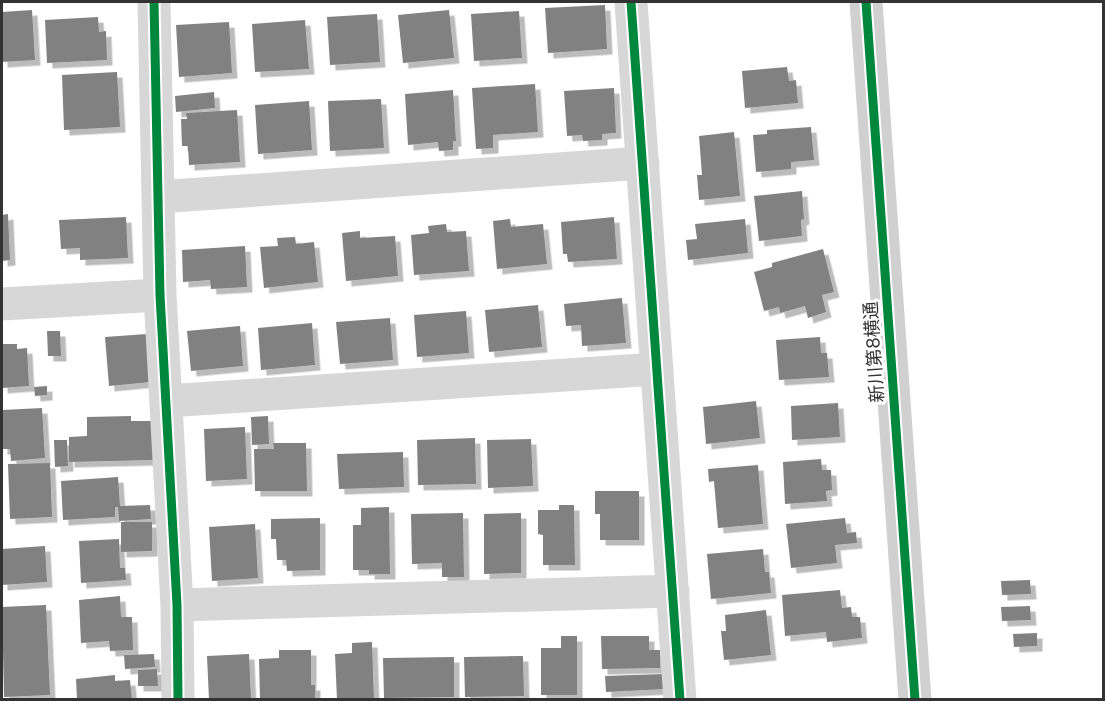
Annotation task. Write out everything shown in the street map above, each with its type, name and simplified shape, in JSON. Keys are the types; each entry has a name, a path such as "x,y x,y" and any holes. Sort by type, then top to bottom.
{"street":[{"path":"154,2 160,295 177,604 178,699"},
{"path":"631,2 681,699"},
{"name":"新川第8横通","path":"866,2 915,699"},
{"path":"158,197 643,163"},
{"path":"2,304 160,295"},
{"path":"166,401 657,369"},
{"path":"177,604 673,591"}],"building":[{"path":"605,5 607,49 548,53 545,8"},
{"path":"32,10 35,60 2,62 2,12"},
{"path":"449,10 454,58 403,63 398,15"},
{"path":"519,11 522,58 474,61 471,14"},
{"path":"377,14 380,62 330,65 327,17"},
{"path":"98,17 99,32 106,31 107,60 47,63 45,20"},
{"path":"305,20 309,69 255,72 252,24"},
{"path":"229,22 232,73 179,77 176,25"},
{"path":"787,67 789,81 796,80 798,103 745,108 742,71"},
{"path":"117,72 120,127 64,130 62,75"},
{"path":"535,84 538,132 493,135 493,148 476,149 472,88"},
{"path":"614,88 616,133 602,134 602,140 583,141 582,135 567,136 564,91"},
{"path":"453,90 456,141 453,141 453,150 439,151 438,142 408,145 405,94"},
{"path":"214,92 215,108 176,112 175,96"},
{"path":"381,99 384,148 330,151 328,101"},
{"path":"309,101 312,150 258,154 255,105"},
{"path":"237,110 240,162 189,165 188,146 182,146 181,119 187,119 186,113"},
{"path":"811,127 814,160 791,162 791,169 756,172 753,135 767,134 767,130"},
{"path":"734,132 740,196 699,200 697,175 702,175 699,136"},
{"path":"802,191 804,219 801,220 802,236 759,241 754,196"},
{"path":"8,214 10,260 2,261 2,215"},
{"path":"126,217 128,258 80,260 80,248 61,249 59,220"},
{"path":"614,217 617,259 568,262 567,254 563,254 561,222"},
{"path":"510,219 511,227 543,224 547,264 497,269 493,221"},
{"path":"745,219 748,253 688,260 686,240 697,239 695,224"},
{"path":"446,224 447,232 466,231 469,271 414,275 411,235 429,233 428,226"},
{"path":"360,231 360,238 395,236 398,276 346,281 342,233"},
{"path":"295,237 296,244 314,242 318,282 264,288 260,247 278,246 277,238"},
{"path":"245,246 247,287 211,289 210,280 183,282 182,250"},
{"path":"823,249 834,292 822,295 826,312 808,318 805,306 780,313 779,307 764,311 754,272 772,267 772,263"},
{"path":"622,298 626,343 582,346 581,325 566,326 564,304"},
{"path":"538,305 542,347 489,352 485,310"},
{"path":"466,311 469,353 417,357 414,315"},
{"path":"390,318 393,360 340,364 336,322"},
{"path":"312,323 315,365 261,370 258,328"},
{"path":"240,326 243,366 191,371 187,331"},
{"path":"47,331 60,331 61,356 48,356"},
{"path":"147,334 151,382 109,386 105,337"},
{"path":"820,337 821,353 827,353 829,377 779,380 776,340"},
{"path":"2,344 17,344 17,349 27,348 29,386 2,388"},
{"path":"47,386 47,395 35,396 34,387"},
{"path":"756,401 760,438 706,444 703,407"},
{"path":"838,403 840,437 792,440 791,406"},
{"path":"42,408 45,458 11,461 10,449 2,449 2,410"},
{"path":"131,416 131,421 152,421 153,460 69,462 69,437 87,436 87,417"},
{"path":"268,416 269,444 252,445 251,417"},
{"path":"245,427 247,479 206,481 204,429"},
{"path":"475,438 476,484 418,485 417,440"},
{"path":"531,439 533,486 488,488 487,440"},
{"path":"54,440 67,440 68,466 55,467"},
{"path":"273,443 306,443 307,491 255,491 254,449 274,449"},
{"path":"403,452 404,487 339,489 337,454"},
{"path":"821,459 822,470 831,470 832,490 826,491 827,501 785,504 783,462"},
{"path":"50,463 52,517 10,519 8,464"},
{"path":"758,465 763,524 718,528 714,481 709,482 708,469"},
{"path":"118,477 120,506 150,505 151,519 119,521 118,507 115,507 115,517 63,520 61,481"},
{"path":"595,491 639,491 639,540 600,540 600,514 595,514"},
{"path":"559,505 574,505 575,565 543,565 543,535 538,534 538,510 559,510"},
{"path":"389,507 390,574 369,574 369,570 353,570 353,525 361,525 361,508"},
{"path":"463,513 464,577 442,577 442,563 412,564 411,514"},
{"path":"521,513 521,573 484,574 484,514"},
{"path":"320,518 320,570 287,571 286,560 277,560 276,539 271,539 271,519"},
{"path":"845,518 847,533 856,532 857,543 835,545 837,563 791,568 786,524"},
{"path":"121,522 152,522 152,551 121,552"},
{"path":"255,524 258,578 212,581 209,527"},
{"path":"119,539 120,568 125,568 126,580 81,583 79,541"},
{"path":"45,546 47,582 2,585 2,549"},
{"path":"763,549 765,572 769,572 771,593 711,599 707,554"},
{"path":"1030,580 1031,594 1002,595 1001,581"},
{"path":"840,590 842,608 851,607 852,617 860,617 862,638 827,642 826,632 785,636 782,595"},
{"path":"120,596 121,617 132,617 133,650 110,651 109,641 81,643 79,600"},
{"path":"46,605 50,695 4,697 2,607"},
{"path":"1030,606 1031,620 1002,621 1001,607"},
{"path":"766,610 771,655 724,660 721,631 726,631 725,615"},
{"path":"1037,633 1037,646 1014,647 1013,634"},
{"path":"561,636 577,636 577,695 541,695 541,648 561,648"},
{"path":"601,636 649,636 649,650 660,650 660,668 602,669"},
{"path":"372,642 374,700 337,700 335,654 352,653 352,643"},
{"path":"279,650 311,650 311,685 315,685 315,700 260,700 259,659 279,658"},
{"path":"154,654 155,667 125,669 124,655"},
{"path":"249,654 251,700 209,700 207,656"},
{"path":"523,656 524,696 465,697 464,657"},
{"path":"454,657 454,697 384,698 383,658"},
{"path":"157,669 158,686 138,686 138,670"},
{"path":"664,674 665,689 606,692 605,676"},
{"path":"115,675 115,681 130,680 132,700 77,700 76,679"}],"cycle path":[{"path":"154,2 160,295 177,605 178,700"},
{"path":"631,2 680,700"},
{"path":"866,2 915,700"}]}
